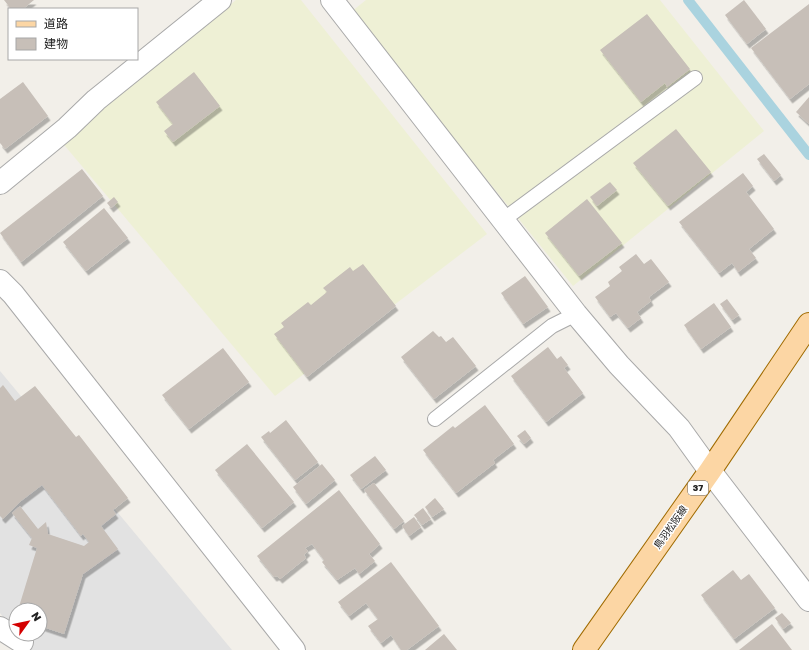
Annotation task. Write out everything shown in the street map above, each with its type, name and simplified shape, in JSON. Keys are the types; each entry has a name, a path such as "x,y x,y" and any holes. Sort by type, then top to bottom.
{"main road":[{"name":"鳥羽松阪線","path":"584,650 710,471 809,324"}],"street":[{"path":"0,183 67,128 96,100 220,0"},
{"path":"332,0 576,314 619,365 679,428 710,471 806,590"},
{"path":"0,281 12,294 294,650"}],"lane":[{"path":"503,220 695,78"},
{"path":"435,419 552,326 576,314"}],"green space":[{"path":"236,0 301,0 487,234 275,396 60,140"},
{"path":"366,0 660,0 764,131 573,286 351,12"}],"shaded area":[{"path":"0,371 232,650 15,650 13,642 48,642 48,602 8,602 8,627 6,621 0,613"}],"building":[{"path":"4,0 34,0 24,8 10,8"},
{"path":"744,0 766,29 747,44 725,15"},
{"path":"809,4 809,84 790,99 751,48"},
{"path":"647,14 690,69 667,87 665,83 641,102 600,50"},
{"path":"194,72 220,106 173,142 164,131 173,124 156,102"},
{"path":"23,82 48,116 5,149 0,143 0,99"},
{"path":"809,97 809,124 796,112"},
{"path":"676,129 711,172 668,206 633,163"},
{"path":"764,154 781,175 774,181 757,159"},
{"path":"82,169 103,196 21,262 0,233"},
{"path":"743,173 753,186 746,192 774,229 749,249 756,258 738,272 732,263 719,273 679,222"},
{"path":"610,182 617,190 597,206 590,197"},
{"path":"114,197 118,202 111,208 107,203"},
{"path":"587,199 622,243 579,276 545,233"},
{"path":"104,208 128,238 86,271 63,242"},
{"path":"636,254 644,264 651,259 669,282 649,297 651,301 637,312 641,318 628,328 616,313 610,317 595,297 610,286 608,282 622,271 619,267"},
{"path":"363,264 396,306 307,377 274,334 284,327 281,323 308,302 311,305 327,292 323,288 350,267 353,271"},
{"path":"525,276 548,307 523,324 501,293"},
{"path":"727,299 739,315 732,320 720,304"},
{"path":"714,303 731,327 701,349 684,325"},
{"path":"433,331 439,337 441,336 446,342 453,337 476,366 434,399 401,357"},
{"path":"548,347 557,359 561,356 568,365 564,368 583,393 546,422 511,376"},
{"path":"223,348 249,382 189,429 162,395"},
{"path":"3,385 15,401 35,386 76,437 79,435 128,498 113,510 116,514 101,526 118,549 83,574 64,634 48,629 48,602 20,602 37,548 29,545 32,538 12,513 20,506 38,529 46,522 48,534 84,546 89,542 83,534 81,536 42,485 21,501 3,519 0,516 0,388"},
{"path":"485,405 514,444 493,460 495,463 456,493 423,450 453,426 455,428"},
{"path":"286,420 318,462 295,480 261,437 269,431 270,433"},
{"path":"525,430 531,438 524,444 517,436"},
{"path":"247,444 294,502 262,528 215,470"},
{"path":"375,456 386,470 361,489 350,475"},
{"path":"322,464 335,480 306,504 293,487"},
{"path":"374,483 404,521 394,529 364,490"},
{"path":"339,490 380,544 369,554 375,561 359,574 355,568 337,580 322,562 324,560 312,544 305,548 308,551 304,555 306,558 280,579 277,576 274,577 257,556"},
{"path":"435,498 444,509 432,517 425,507"},
{"path":"423,508 431,519 422,525 414,515"},
{"path":"414,517 421,527 409,536 402,526"},
{"path":"391,562 439,626 407,650 401,650 391,635 381,643 368,626 378,619 366,603 349,616 338,602"},
{"path":"733,570 741,580 749,574 775,608 734,639 701,595"},
{"path":"782,613 791,623 783,629 775,618"},
{"path":"772,624 792,650 739,650"},
{"path":"444,634 457,650 425,650"}],"waterway":[{"path":"688,0 809,155"}]}
